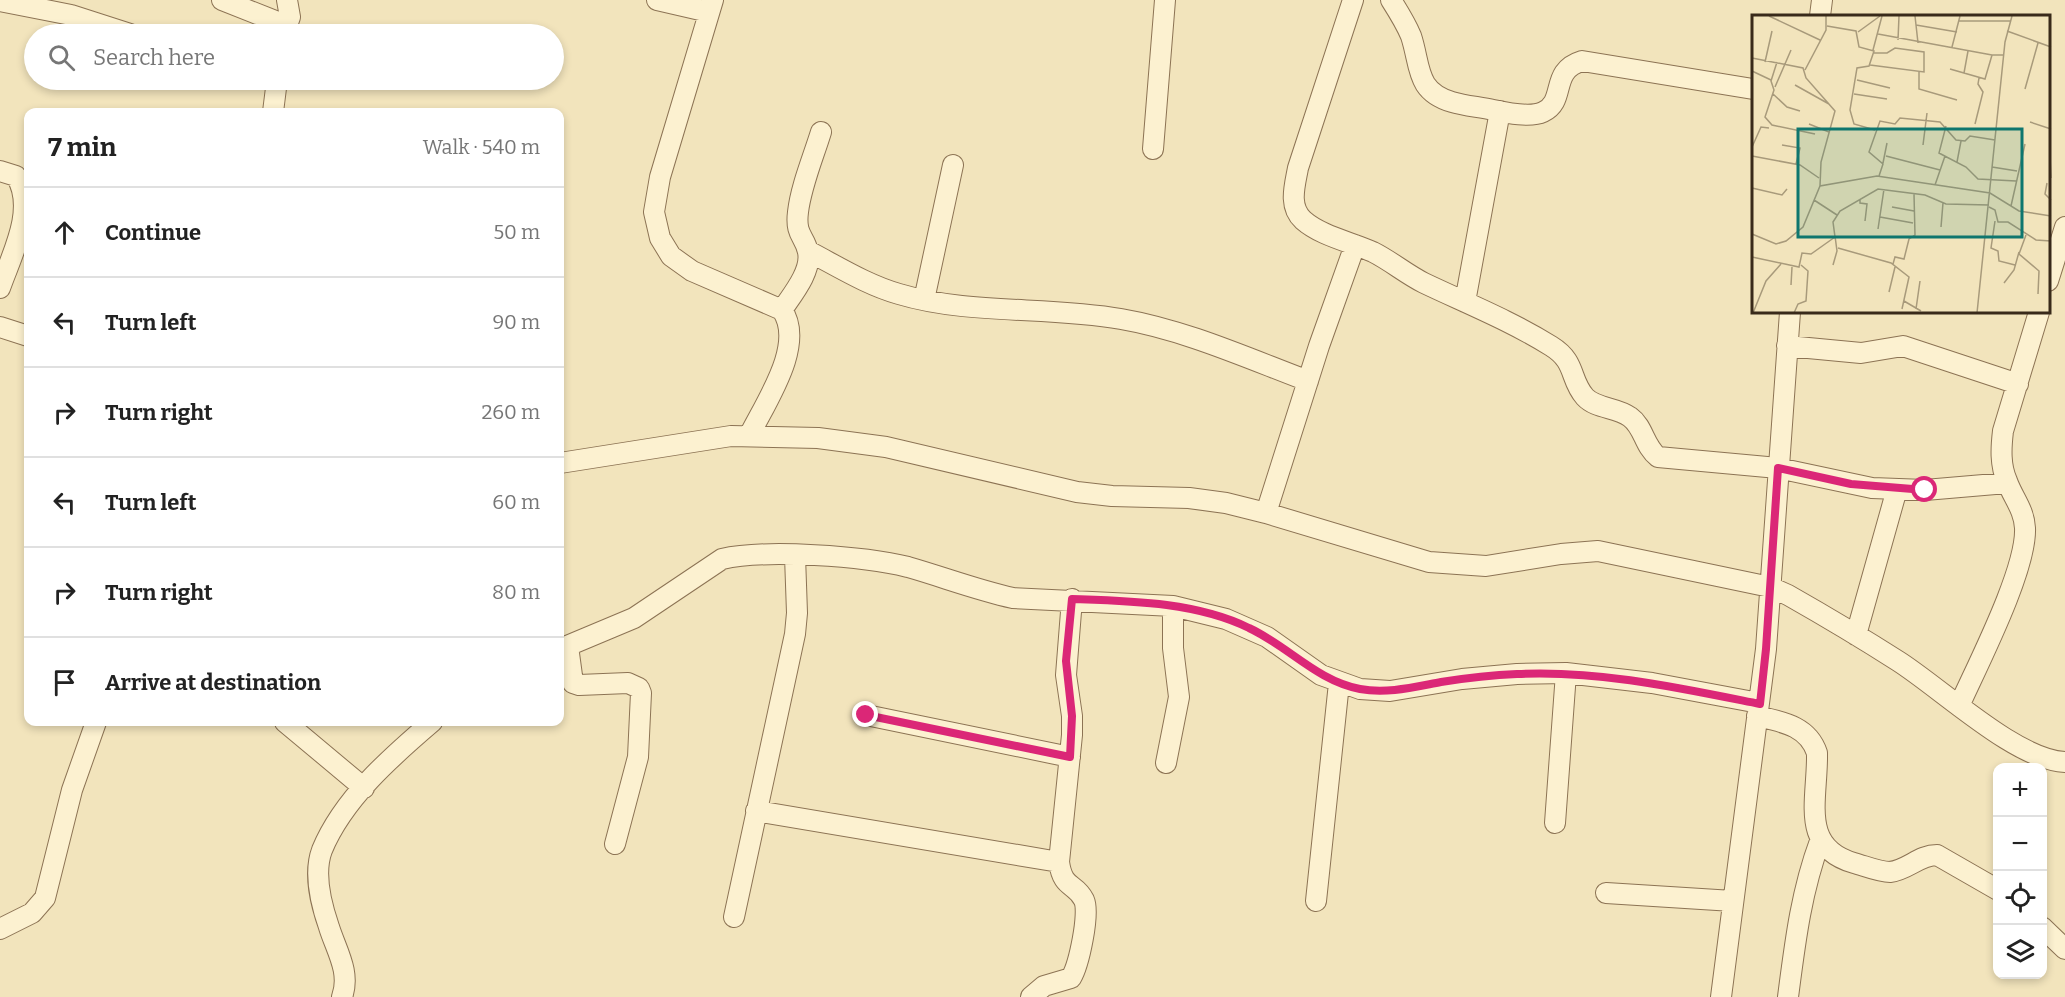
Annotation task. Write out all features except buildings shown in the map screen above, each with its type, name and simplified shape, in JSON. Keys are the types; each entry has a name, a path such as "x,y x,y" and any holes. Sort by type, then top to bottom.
{"street":[{"path":"222,0 273,24"},
{"path":"286,24 287,0"},
{"path":"657,0 711,6 660,177 654,213 660,238 670,256 692,271 782,310 788,319 791,332 789,347 774,387 748,436"},
{"path":"1153,149 1165,0"},
{"path":"1353,0 1298,168 1293,197 1295,208 1303,220 1551,346 1571,365 1579,390 1587,400 1623,412 1633,419 1651,451 1658,457 1778,468 1851,484 1897,489 1925,490 2007,483"},
{"path":"1391,0 1406,26 1419,75 1428,88 1452,102 1500,111 1542,113 1551,107 1564,71 1570,64 1582,61 1752,89"},
{"path":"1820,15 1822,0"},
{"path":"0,1 70,15 98,24"},
{"path":"274,108 276,90"},
{"path":"1465,302 1500,111"},
{"path":"782,310 805,272 808,251 798,231 798,210 820,132"},
{"path":"924,300 953,165"},
{"path":"0,171 16,176 22,184 24,211 0,288"},
{"path":"2050,278 2065,227"},
{"path":"1266,513 1355,245"},
{"path":"808,251 864,280 898,294 971,308 1035,309 1121,319 1172,331 1308,381"},
{"path":"1721,997 1758,710 1770,587 1790,314"},
{"path":"1960,704 2005,603 2025,543 2022,509 2007,483 2001,451 2003,431 2038,314"},
{"path":"0,327 24,335"},
{"path":"1787,346 1860,353 1903,346 2018,384"},
{"path":"564,462 692,440 748,436 818,438 886,447 1077,492 1189,498 1266,513 1429,562 1486,566 1561,554 1598,551 1770,587 1788,595 1899,662 2027,752 2053,761 2065,762"},
{"path":"1856,635 1897,489"},
{"path":"615,844 636,765 641,693 639,688 628,683 579,686 573,683 564,648 634,618 722,559 739,555 795,556 867,560 905,567 1013,598 1072,599 1173,606 1247,627 1321,675 1360,689 1389,691 1462,679 1566,673 1652,683 1758,710 1795,727 1807,734 1813,742 1817,753 1816,827 1820,841 1829,853 1889,872 1902,869 1926,855 1937,855 1993,887"},
{"path":"734,917 795,633 795,556"},
{"path":"1031,997 1044,986 1071,978 1076,964 1085,904 1083,897 1064,881 1059,862 1070,757 1072,716 1066,661 1072,599"},
{"path":"1166,763 1179,697 1173,648 1173,606"},
{"path":"1555,823 1566,673"},
{"path":"1316,901 1339,683"},
{"path":"866,715 1070,757"},
{"path":"0,929 32,913 45,898 72,790 95,726"},
{"path":"290,726 364,788"},
{"path":"346,993 345,972 322,904 318,877 322,851 344,813 388,759 427,726"},
{"path":"756,811 1059,862"},
{"path":"1788,997 1800,909 1807,876 1820,841"},
{"path":"1606,892 1733,901"},
{"path":"2047,931 2065,949"}],"route":[{"path":"866,715 1070,757 1072,716 1066,661 1072,599 1173,606 1226,619 1267,637 1321,675 1360,689 1389,691 1462,679 1517,674 1566,673 1652,683 1760,704 1778,468 1872,488 1925,490"}]}
